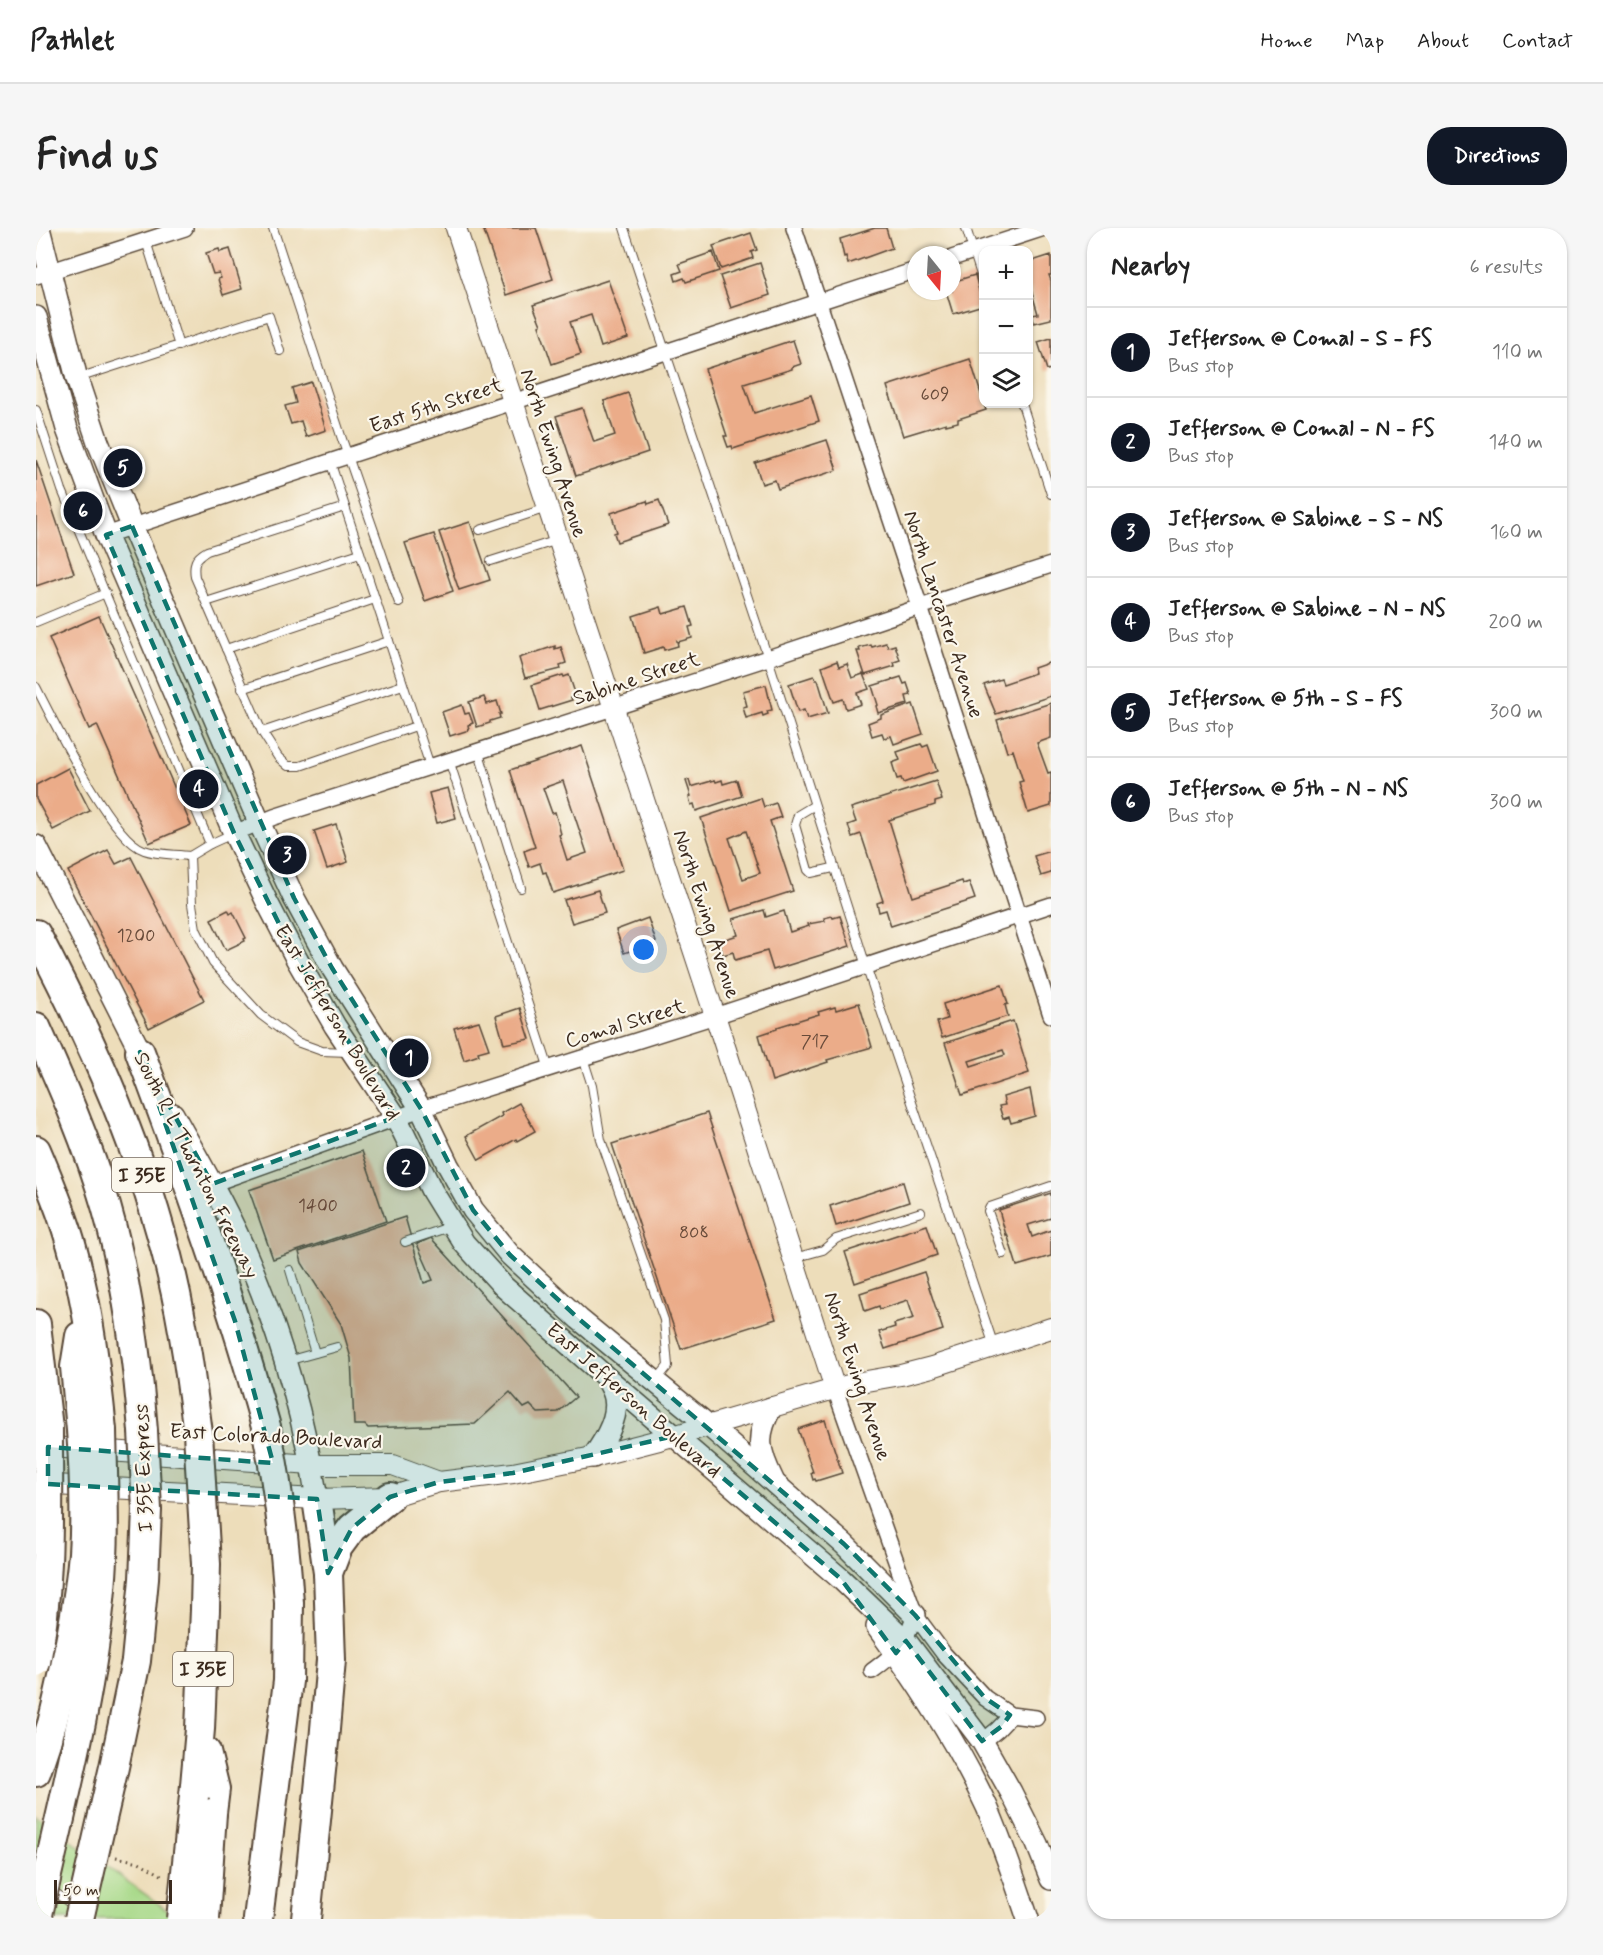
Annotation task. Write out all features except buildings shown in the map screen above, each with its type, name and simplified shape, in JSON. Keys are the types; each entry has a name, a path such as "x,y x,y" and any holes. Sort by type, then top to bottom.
{"highway":[{"name":"South R L Thornton Freeway","path":"36,934 99,1060 134,1152 157,1219 186,1342 198,1433 206,1564 200,1729 203,1804 181,1919"},
{"name":"I 35E Express","path":"36,1027 82,1137 106,1205 121,1265 139,1385 143,1431 147,1509 144,1579 135,1661 84,1918"},
{"path":"140,1052 201,1219 250,1371 266,1427 277,1483 289,1603 288,1681 258,1919"},
{"path":"36,1149 54,1193 79,1274 85,1307 75,1367 92,1430 104,1540 94,1643 80,1733 37,1919"},
{"path":"36,1324 46,1580 36,1662"},
{"path":"36,1772 61,1689 75,1618 83,1552 92,1430"},
{"path":"328,1573 338,1547 352,1528 390,1497"},
{"path":"307,1906 331,1660 328,1573 317,1499"},
{"path":"203,1804 205,1919"}],"main road":[{"name":"East Jefferson Boulevard","path":"39,228 43,274 98,442 259,822 294,898 332,968 421,1109 473,1210 510,1255 579,1319 775,1483 844,1544 915,1615"},
{"name":"East Jefferson Boulevard","path":"36,317 67,429 106,535 234,833 296,958 396,1117 432,1191 464,1243 504,1287 841,1579 901,1647"},
{"name":"South R L Thornton Freeway","path":"36,846 140,1052 212,1184 250,1261 280,1340 312,1465 317,1499"},
{"path":"592,1457 603,1444 615,1412 615,1398 607,1378"},
{"path":"771,1408 762,1424 760,1441 764,1462 775,1483"},
{"path":"901,1647 981,1741 1011,1792 1037,1844 1051,1879"},
{"path":"901,1647 986,1806 1011,1867 1028,1919"}],"street":[{"path":"43,274 185,228"},
{"name":"North Ewing Avenue","path":"456,228 835,1389 915,1615 944,1654 986,1698 1010,1715 1036,1718"},
{"name":"North Lancaster Avenue","path":"794,228 920,607 1051,1015"},
{"path":"961,255 1044,228"},
{"name":"East 5th Street","path":"106,535 907,273"},
{"name":"Sabine Street","path":"234,833 259,822 478,750 1051,565"},
{"name":"Comal Street","path":"212,1184 396,1117 715,1017 1051,905"},
{"name":"East Colorado Boulevard","path":"36,1484 317,1499 390,1497 439,1482 513,1473 592,1457 674,1436 835,1389 911,1373 1051,1328"},
{"name":"East Colorado Boulevard","path":"42,1437 312,1465 393,1465 439,1482"},
{"path":"872,1671 901,1647 915,1615"},
{"path":"981,1741 994,1734 1010,1715"}],"lane":[{"path":"273,228 399,603"},
{"path":"624,228 768,658 833,868 995,1347"},
{"path":"966,228 979,269"},
{"path":"146,241 179,346"},
{"path":"77,379 269,316 280,351"},
{"path":"1023,408 1051,494"},
{"path":"36,410 62,490 210,843"},
{"path":"330,461 430,766"},
{"path":"345,507 207,551 197,557 193,565 195,577 262,732 278,757 288,766 300,766 416,726"},
{"path":"480,530 547,508"},
{"path":"491,561 558,540"},
{"path":"206,602 360,553"},
{"path":"36,622 106,593"},
{"path":"226,649 375,599"},
{"path":"242,689 389,641"},
{"path":"262,732 403,685"},
{"path":"36,687 73,760 123,834 143,850 190,856 210,843 234,833"},
{"path":"478,750 521,888"},
{"path":"449,760 549,1069"},
{"path":"813,806 798,815 795,825 808,870 811,873 817,873 833,868"},
{"path":"190,856 192,904 196,929 213,963 261,1015 297,1042 322,1051 353,1052"},
{"path":"583,1058 592,1086 601,1140 664,1320 668,1366 655,1382"},
{"path":"1003,1254 988,1211 990,1207 1051,1186"},
{"path":"794,1258 823,1250 836,1239 921,1212"},
{"path":"405,1242 453,1225"},
{"path":"290,1270 315,1353"},
{"path":"286,1362 337,1347"},
{"path":"36,1880 84,1918"}],"path":[{"path":"116,1857 139,1862 169,1879"}],"highlighted area":[{"path":"132,526 294,898 332,968 421,1109 473,1210 510,1255 579,1319 844,1544 915,1615 985,1698 1010,1715 1002,1726 982,1741 906,1641 896,1653 841,1579 674,1436 513,1473 439,1482 390,1497 352,1528 328,1573 317,1499 48,1484 48,1447 273,1463 235,1321 140,1052 212,1184 396,1117 296,958 234,833 106,535"}],"green space":[{"path":"36,1816 177,1917 180,1919 36,1919"}],"place":[{"name":"Jefferson @ 5th - S - FS","path":"123,468"},
{"name":"Jefferson @ 5th - N - NS","path":"83,511"},
{"name":"Jefferson @ Sabine - N - NS","path":"199,789"},
{"name":"Jefferson @ Sabine - S - NS","path":"287,855"},
{"name":"Jefferson @ Comal - S - FS","path":"409,1058"},
{"name":"Jefferson @ Comal - N - FS","path":"406,1168"}]}
